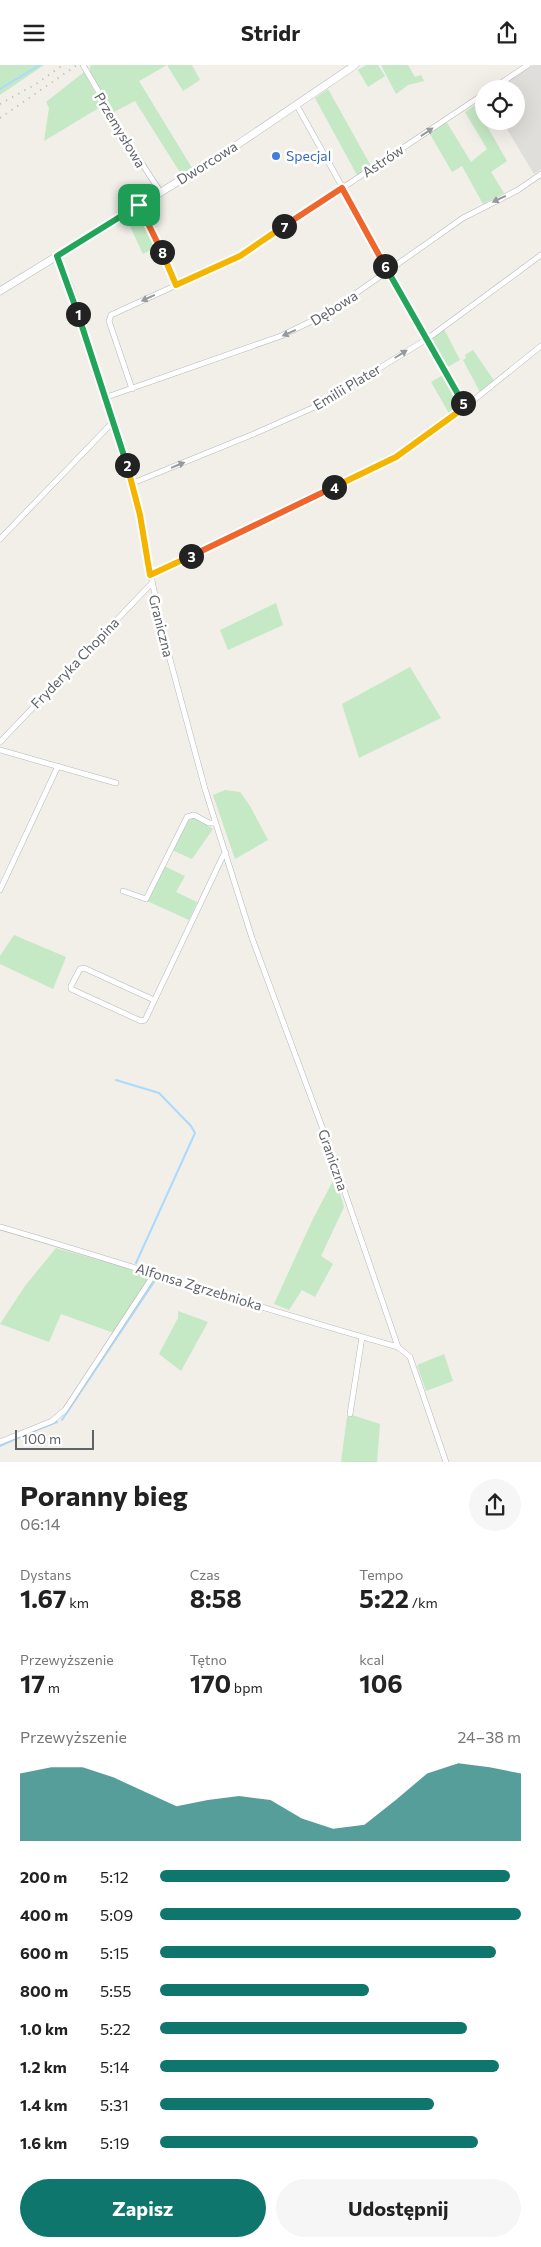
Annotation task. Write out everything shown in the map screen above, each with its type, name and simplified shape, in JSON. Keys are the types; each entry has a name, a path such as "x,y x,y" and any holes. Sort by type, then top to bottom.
{"main road":[{"name":"Dworcowa","path":"0,291 161,193 355,65"}],"street":[{"name":"Przemysłowa","path":"83,65 132,149 161,193"},
{"path":"506,80 528,65"},
{"name":"Astrów","path":"132,389 109,321 110,316 240,256 475,100"},
{"path":"296,104 465,407"},
{"name":"Dębowa","path":"104,398 281,337 303,327 328,313 463,218 518,190 541,174"},
{"path":"139,205 176,285"},
{"name":"Emilii Plater","path":"132,483 256,433 319,405 426,339 541,255"},
{"name":"Graniczna","path":"56,257 70,285 132,483 151,584 188,731 252,938 328,1143 398,1347 410,1357 446,1462"},
{"path":"150,575 396,457 465,407 541,346"},
{"path":"0,539 112,423"},
{"name":"Fryderyka Chopina","path":"0,742 151,584"},
{"path":"0,750 116,783"},
{"path":"0,890 58,766"},
{"path":"123,891 146,899 187,817 194,815 209,823 215,823"},
{"path":"154,1000 84,968 80,969 71,986 71,989 141,1021 145,1020 226,853"},
{"name":"Alfonsa Zgrzebnioka","path":"0,1227 398,1347"},
{"path":"0,1442 52,1421 65,1410 155,1273"},
{"path":"350,1415 362,1337"}],"shaded area":[{"path":"533,65 541,65 541,169 534,174 507,130 525,130 525,80 510,80"}],"green space":[{"path":"0,65 44,65 0,95"},
{"path":"167,65 139,81 192,168 181,174 135,101 114,112 90,73 90,66"},
{"path":"167,65 192,65 200,80 183,91"},
{"path":"366,65 378,65 385,76 368,87 358,70"},
{"path":"381,65 408,65 415,77 421,75 424,81 408,85 396,94"},
{"path":"84,72 102,106 44,141 49,108 46,102"},
{"path":"328,89 371,166 357,175 315,98"},
{"path":"475,105 475,129 465,112"},
{"path":"446,121 471,162 487,149 476,130 489,130 507,161 491,172 504,193 483,204 462,166 452,172 430,134"},
{"path":"139,212 157,247 143,254 127,220"},
{"path":"444,329 460,360 446,368 431,341 431,338"},
{"path":"473,350 495,382 480,392 463,360 466,358 465,355"},
{"path":"445,374 463,406 450,415 431,382"},
{"path":"276,603 283,625 228,650 220,630"},
{"path":"410,667 441,718 359,758 342,704"},
{"path":"225,790 240,792 250,806 268,840 235,859 213,795"},
{"path":"194,817 213,829 192,859 172,850 185,823"},
{"path":"164,866 185,876 176,892 197,902 189,920 147,901"},
{"path":"14,935 66,957 53,989 0,964 0,956"},
{"path":"335,1177 344,1207 321,1256 333,1264 315,1297 302,1290 289,1310 274,1304 312,1221"},
{"path":"56,1248 150,1275 114,1333 61,1314 49,1342 0,1324 25,1286"},
{"path":"178,1311 208,1322 181,1371 159,1354 178,1318"},
{"path":"444,1354 453,1381 426,1391 417,1365"},
{"path":"352,1415 380,1424 377,1462 341,1462 347,1417"}],"waterway":[{"path":"0,89 40,65"},
{"path":"116,1080 159,1093 191,1126 195,1133 136,1263"},
{"path":"62,1420 156,1279"},
{"path":"29,1433 57,1422"},
{"path":"0,1446 20,1437"}],"railway":[{"path":"0,104 36,84 63,65"},
{"path":"0,118 77,65"}],"place":[{"name":"Specjal","path":"276,156"}],"route":[{"path":"342,188 465,407 396,457 254,527 150,575 140,515 132,483 70,285 57,256 139,205 176,285 240,256 342,188"}]}
